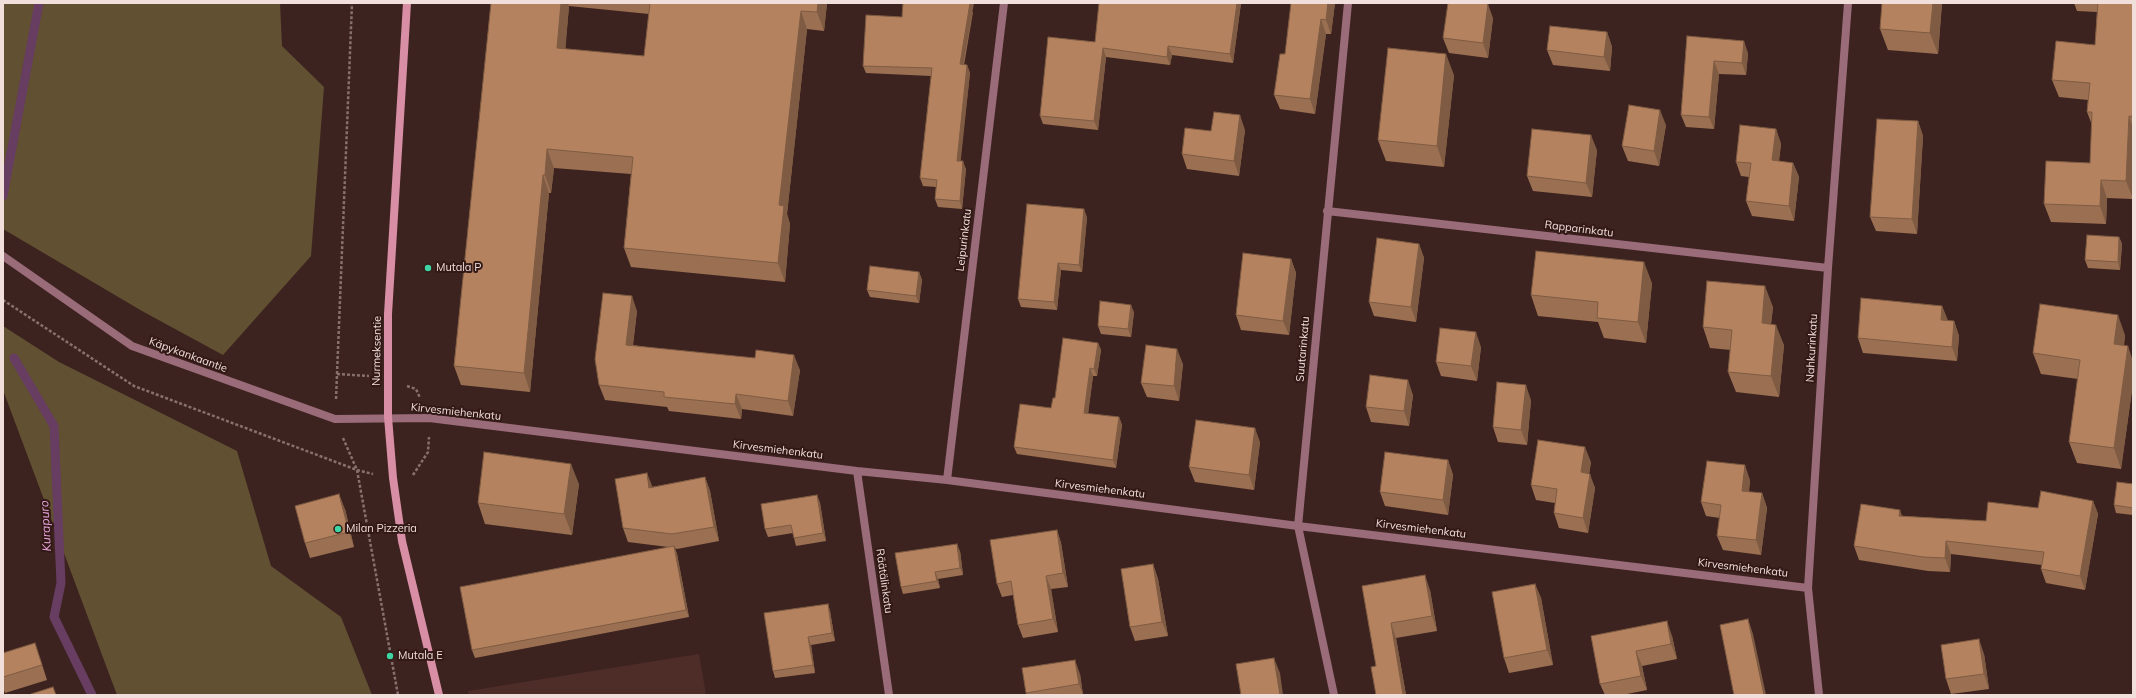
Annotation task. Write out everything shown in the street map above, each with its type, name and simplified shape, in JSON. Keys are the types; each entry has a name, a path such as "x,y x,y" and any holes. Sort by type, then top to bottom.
{"street":[{"name":"Nurmeksentie","path":"407,3 388,314 388,417 392,472 402,541 439,695"},
{"name":"Leipurinkatu","path":"947,480 1004,3"},
{"name":"Suutarinkatu","path":"1334,695 1298,526 1348,3"},
{"name":"Nahkurinkatu","path":"1819,695 1808,588 1828,268 1848,3"},
{"name":"Rapparinkatu","path":"1327,211 1828,268"},
{"name":"Käpykankaantie","path":"3,256 132,346 335,419 388,417"},
{"name":"Kirvesmiehenkatu","path":"388,417 429,418 857,471 947,480 1298,526 1808,588"},
{"name":"Räätälinkatu","path":"857,471 889,695"}],"path":[{"path":"352,3 335,419 356,470 398,695"},
{"path":"3,300 134,386 356,470"}],"shaded area":[{"path":"3,3 280,3 282,46 324,87 311,256 223,355 142,311 3,229"},
{"path":"3,326 59,362 237,451 271,566 341,617 372,695 117,695 3,390"},
{"path":"699,654 706,695 469,695 468,691"}],"building":[{"path":"491,3 561,3 557,48 644,56 650,3 818,3 817,12 801,11 779,205 784,206 778,263 624,248 633,157 547,149 545,175 543,175 524,373 454,366"},
{"path":"903,3 970,3 960,64 967,65 957,161 963,161 960,201 935,199 937,180 920,178 932,68 863,66 866,15 902,17"},
{"path":"1099,3 1237,3 1230,54 1168,46 1167,57 1103,48 1094,121 1040,116 1048,37 1095,42"},
{"path":"1291,3 1328,3 1326,20 1321,19 1310,99 1274,95 1280,54 1285,54"},
{"path":"1448,3 1488,4 1483,43 1443,38"},
{"path":"1882,3 1933,3 1930,33 1880,29"},
{"path":"2098,3 2133,3 2133,108 2132,117 2129,116 2126,181 2101,180 2100,206 2044,204 2046,161 2090,163 2092,112 2087,112 2090,83 2052,80 2056,41 2095,45"},
{"path":"1550,26 1607,32 1604,57 1547,50"},
{"path":"1687,36 1744,41 1742,63 1714,61 1709,117 1681,115"},
{"path":"1388,48 1446,54 1437,146 1378,140"},
{"path":"1629,105 1660,110 1654,151 1622,146"},
{"path":"1214,112 1240,115 1234,161 1182,154 1185,128 1211,131"},
{"path":"1877,119 1918,121 1912,219 1870,217"},
{"path":"1740,125 1776,129 1772,160 1793,163 1789,206 1746,201 1751,163 1736,162"},
{"path":"1532,129 1591,135 1586,183 1527,176"},
{"path":"1027,204 1084,209 1079,265 1058,263 1054,302 1018,299"},
{"path":"2087,235 2119,237 2118,262 2085,260"},
{"path":"1377,238 1419,244 1411,307 1369,302"},
{"path":"1536,251 1644,262 1638,322 1597,318 1598,302 1531,295"},
{"path":"1243,253 1291,259 1283,321 1236,315"},
{"path":"870,266 919,272 916,296 867,290"},
{"path":"1707,281 1765,286 1762,323 1776,325 1771,376 1728,372 1732,330 1703,327"},
{"path":"603,293 632,296 626,345 755,358 756,350 794,355 788,401 736,394 735,404 664,397 664,392 599,385 595,359"},
{"path":"1861,298 1942,306 1941,320 1954,321 1952,347 1858,338"},
{"path":"1100,301 1131,305 1128,329 1098,326"},
{"path":"2040,304 2118,315 2114,344 2128,346 2114,448 2069,442 2080,360 2033,353"},
{"path":"1440,328 1476,332 1471,366 1436,362"},
{"path":"1063,338 1098,343 1094,369 1090,368 1084,413 1119,417 1113,460 1014,447 1020,404 1051,408 1053,398 1055,398"},
{"path":"1146,345 1177,349 1174,386 1141,383"},
{"path":"1370,375 1408,380 1404,411 1366,407"},
{"path":"1497,382 1526,385 1521,430 1493,427"},
{"path":"1196,420 1255,428 1249,475 1189,467"},
{"path":"1538,440 1585,447 1581,472 1590,474 1583,518 1554,513 1557,489 1531,485"},
{"path":"484,452 571,464 564,514 478,503"},
{"path":"1385,452 1448,460 1443,500 1380,492"},
{"path":"1707,461 1745,465 1742,491 1762,493 1756,540 1717,536 1721,505 1701,502"},
{"path":"647,473 649,488 705,477 714,527 672,534 623,528 615,479"},
{"path":"2117,482 2133,484 2133,508 2114,505"},
{"path":"2041,491 2093,501 2080,576 2041,569 2044,552 1946,541 1945,558 1923,557 1854,546 1861,504 1900,510 1899,516 1986,521 1988,502 2038,508"},
{"path":"339,494 349,532 305,543 295,506"},
{"path":"817,495 823,533 794,538 791,525 765,529 761,504"},
{"path":"1057,530 1063,573 1046,576 1053,619 1018,625 1011,581 997,584 990,540"},
{"path":"957,544 960,568 935,572 937,581 901,587 895,553"},
{"path":"674,546 686,610 472,650 460,587"},
{"path":"1153,564 1162,622 1130,627 1121,569"},
{"path":"1425,575 1432,616 1391,623 1403,695 1376,695 1371,667 1376,666 1362,586"},
{"path":"1535,584 1547,650 1504,658 1492,592"},
{"path":"828,604 832,633 808,637 813,665 773,671 764,613"},
{"path":"1748,619 1764,695 1734,695 1720,625"},
{"path":"1667,621 1671,644 1636,651 1641,676 1600,684 1591,636"},
{"path":"1979,639 1984,674 1946,679 1941,645"},
{"path":"35,643 42,665 3,677 3,653"},
{"path":"1274,658 1280,695 1241,695 1236,664"},
{"path":"1075,660 1079,684 1026,693 1022,668"},
{"path":"53,687 56,695 31,694"}],"waterway":[{"path":"3,196 39,3"},
{"name":"Kurapuro","path":"14,358 54,426 61,583 54,617 92,695"}],"place":[{"name":"Mutala P","path":"428,268"},
{"name":"Milan Pizzeria","path":"338,529"},
{"name":"Mutala E","path":"390,656"}]}
